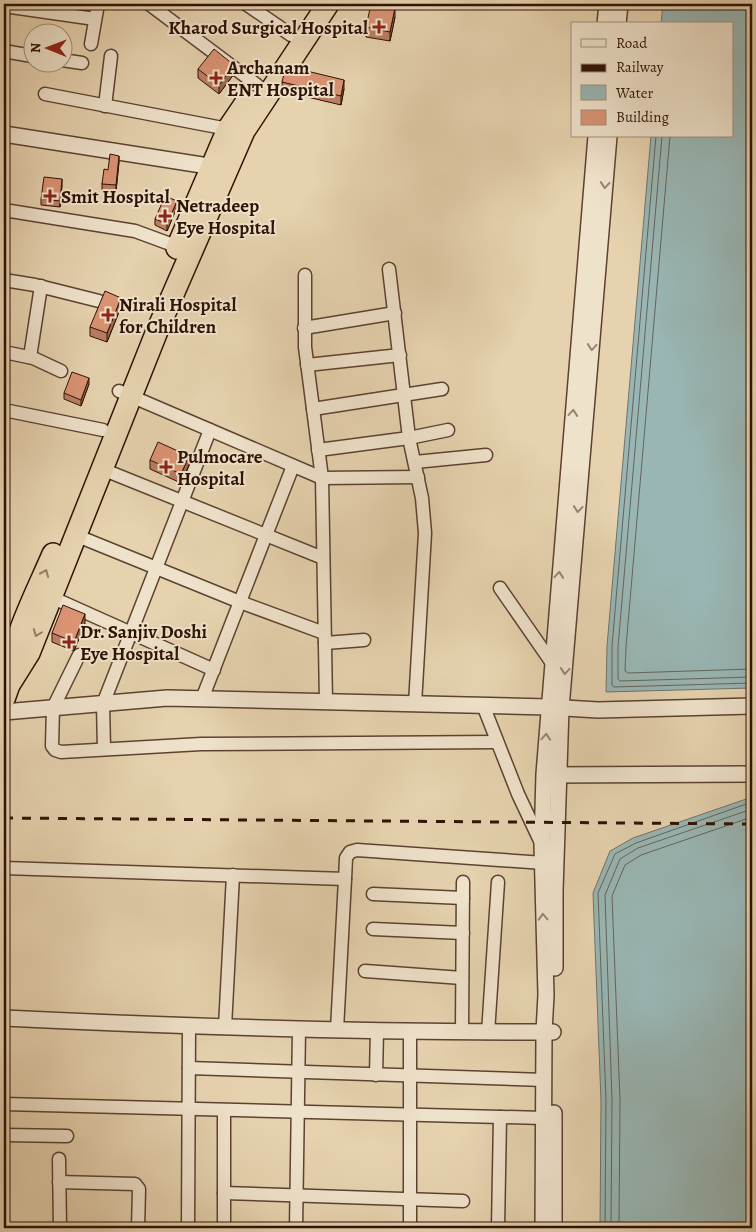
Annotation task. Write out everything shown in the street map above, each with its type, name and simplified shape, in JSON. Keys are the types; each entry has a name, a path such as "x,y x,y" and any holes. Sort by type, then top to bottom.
{"highway":[{"path":"220,167 228,129 312,4"},
{"path":"6,683 29,653 102,469 125,394 184,249 220,167 328,4"},
{"path":"6,683 15,647 104,430 125,394"}],"street":[{"path":"91,44 98,4"},
{"path":"149,4 257,85"},
{"path":"246,4 291,35"},
{"path":"605,22 607,4"},
{"path":"618,22 620,4"},
{"path":"4,6 96,19"},
{"path":"4,51 22,54"},
{"path":"105,106 110,56"},
{"path":"72,62 82,63"},
{"path":"45,94 228,129"},
{"path":"4,134 220,167"},
{"path":"542,845 544,774 555,707 577,441 596,138"},
{"path":"554,1228 549,1032 543,912 550,868 559,775 552,663 609,138"},
{"path":"4,210 135,231 184,249"},
{"path":"389,269 404,395 422,498 425,534 415,704"},
{"path":"305,275 304,328 307,365 322,478 326,702"},
{"path":"4,280 41,286 99,301"},
{"path":"30,357 41,286"},
{"path":"304,328 395,313"},
{"path":"4,352 30,357 61,371"},
{"path":"307,365 400,355"},
{"path":"313,409 442,388"},
{"path":"125,394 322,478 418,477"},
{"path":"4,410 104,430"},
{"path":"104,749 103,704 210,430"},
{"path":"318,450 410,438 448,430"},
{"path":"415,462 486,455"},
{"path":"202,699 293,466"},
{"path":"102,469 323,558"},
{"path":"76,535 324,638 364,640"},
{"path":"500,588 552,663"},
{"path":"51,597 214,670"},
{"path":"79,655 53,708 52,746 54,750 61,752 201,744 497,742"},
{"path":"4,712 167,698 555,707 598,710 752,706"},
{"path":"483,705 550,868"},
{"path":"544,774 752,774"},
{"path":"337,1030 346,858 350,852 357,850 550,868"},
{"path":"4,868 345,879"},
{"path":"226,1027 233,875"},
{"path":"462,1032 463,882"},
{"path":"488,1033 498,882"},
{"path":"373,894 463,898"},
{"path":"373,929 463,933"},
{"path":"365,971 462,978"},
{"path":"4,1018 337,1030 488,1033 549,1032"},
{"path":"188,1228 189,1026"},
{"path":"296,1228 299,1028"},
{"path":"376,1075 377,1030"},
{"path":"410,1031 410,1228"},
{"path":"543,1228 544,1080 549,1032"},
{"path":"188,1068 544,1080"},
{"path":"4,1104 543,1118"},
{"path":"224,1110 224,1228"},
{"path":"498,1228 500,1117"},
{"path":"4,1134 67,1136"},
{"path":"59,1159 60,1228"},
{"path":"59,1182 135,1184 139,1189 138,1228"},
{"path":"224,1193 463,1201"}],"water":[{"path":"663,4 752,4 752,688 606,692 607,646 651,138 734,138 734,22 661,22"},
{"path":"752,797 752,1228 600,1228 601,1101 593,893 610,851 633,838"}],"building":[{"path":"371,4 395,8 390,32 366,27"},
{"path":"214,49 234,65 219,85 198,69"},
{"path":"286,66 344,80 341,96 282,82"},
{"path":"110,154 119,156 116,185 102,184 104,169 108,170"},
{"path":"44,177 62,179 60,201 41,199"},
{"path":"165,196 177,201 167,224 155,219"},
{"path":"105,291 121,298 107,333 90,327"},
{"path":"72,372 89,378 81,400 64,393"},
{"path":"158,442 189,456 181,474 150,460"},
{"path":"63,605 85,614 74,642 52,633"}],"railway":[{"path":"4,818 752,824"}],"place":[{"name":"Kharod Surgical Hospital","path":"379,27"},
{"name":"Archanam ENT Hospital","path":"216,78"},
{"name":"Smit Hospital","path":"50,196"},
{"name":"Netradeep Eye Hospital","path":"165,216"},
{"name":"Nirali Hospital for Children","path":"108,315"},
{"name":"Pulmocare Hospital","path":"166,467"},
{"name":"Dr. Sanjiv Doshi Eye Hospital","path":"69,642"}]}
